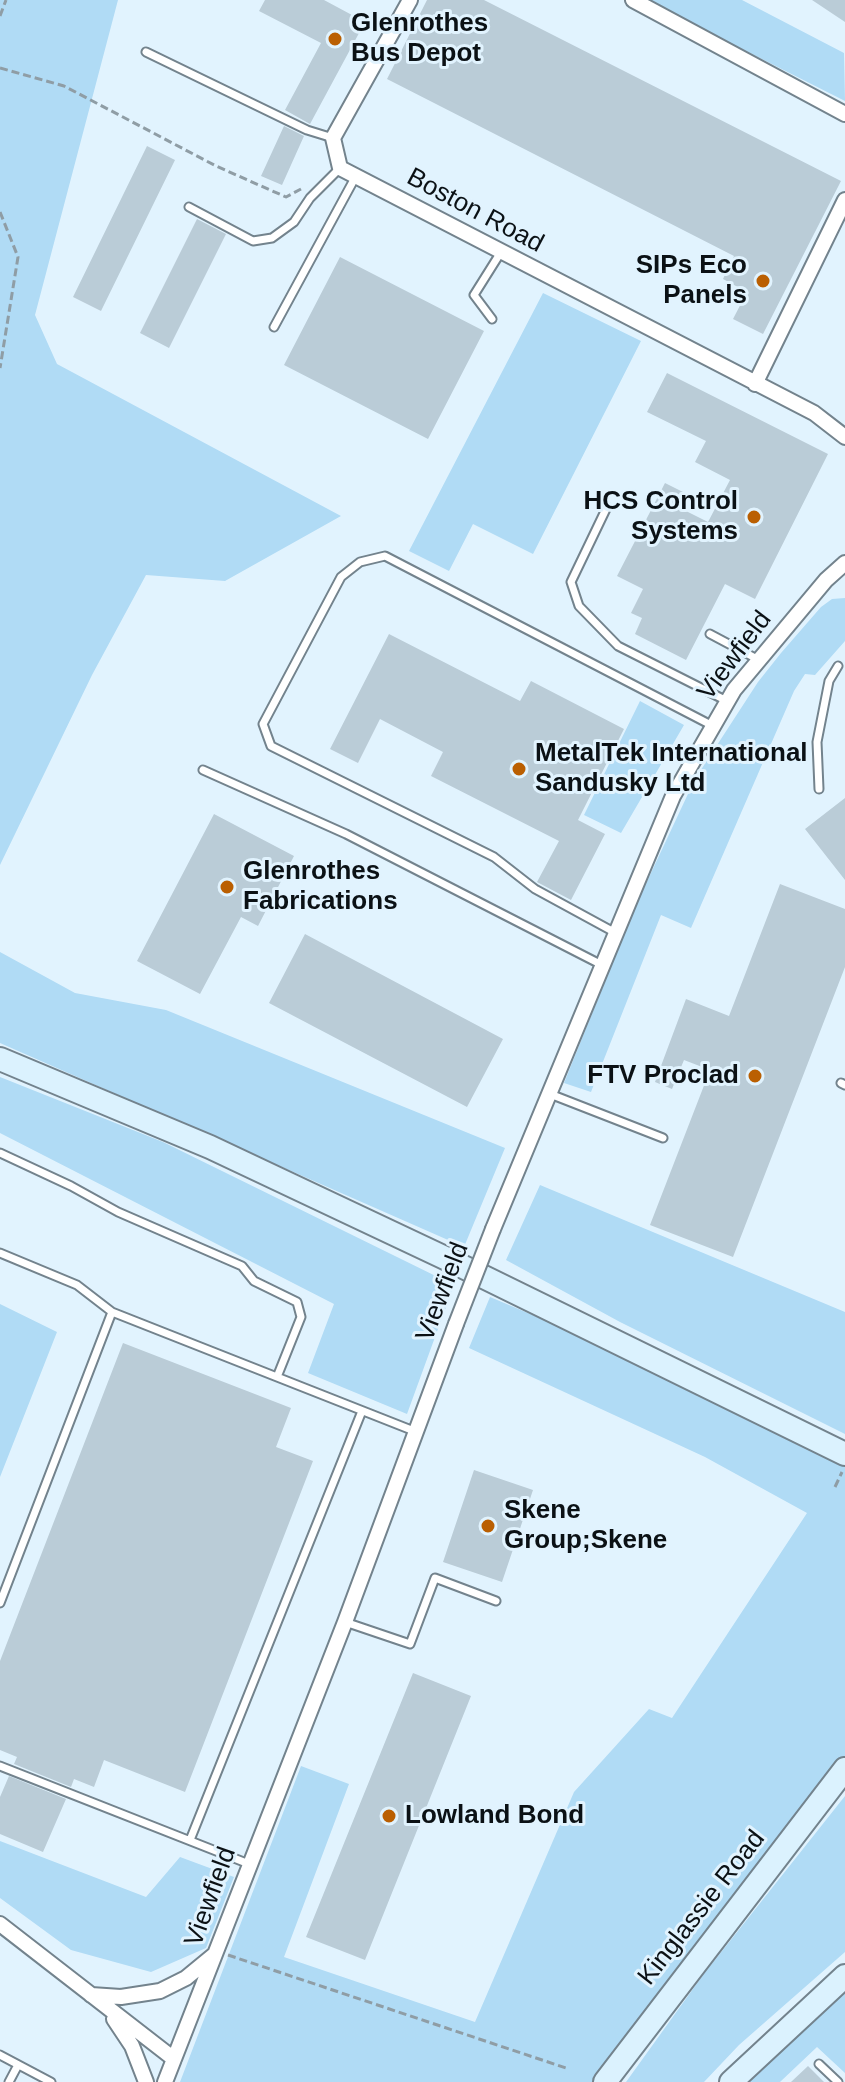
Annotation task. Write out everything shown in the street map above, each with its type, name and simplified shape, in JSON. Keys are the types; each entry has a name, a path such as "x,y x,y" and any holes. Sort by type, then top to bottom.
{"main road":[{"path":"0,1059 223,1154 845,1454"},
{"name":"Kinglassie Road","path":"605,2082 845,1769"},
{"path":"731,2082 845,1976"}],"street":[{"path":"340,168 333,138 410,0"},
{"path":"633,0 845,114"},
{"name":"Boston Road","path":"340,168 814,413 845,437"},
{"path":"755,384 845,200"},
{"name":"Viewfield","path":"165,2082 345,1622 414,1431 493,1229 600,964 673,796 727,701 845,563"},
{"path":"0,1924 174,2059"},
{"path":"91,1995 121,1997 160,1991 186,1978 217,1952"},
{"path":"105,2006 132,2046 146,2082"}],"lane":[{"path":"146,52 307,130 333,138"},
{"path":"189,207 253,241 272,238 294,222 310,198 340,168"},
{"path":"274,327 356,176"},
{"path":"492,319 474,295 501,252"},
{"path":"607,507 571,582 579,606 618,646 727,701"},
{"path":"614,932 535,889 494,857 271,746 263,724 341,577 360,562 385,556 713,726"},
{"path":"710,634 759,660"},
{"path":"819,789 817,742 829,681 838,666"},
{"path":"203,770 346,834 600,964"},
{"path":"548,1093 663,1138"},
{"path":"0,1153 71,1186 127,1217 236,1263 255,1282 297,1302 301,1317 277,1377"},
{"path":"0,1253 77,1285 112,1312 414,1431"},
{"path":"0,1603 112,1312"},
{"path":"190,1840 362,1411"},
{"path":"345,1622 410,1644 435,1578 496,1601"},
{"path":"0,1766 249,1864"},
{"path":"0,2055 51,2082"},
{"path":"819,2064 838,2082"},
{"path":"9,2082 18,2065"}],"path":[{"path":"0,16 6,0"},
{"path":"0,68 64,86 216,166 286,197 313,183"},
{"path":"0,212 18,257 0,368"},
{"path":"835,1487 845,1467"},
{"path":"217,1952 566,2068"}],"shaded area":[{"path":"0,0 118,0 35,315 57,364 341,516 225,581 146,575 92,675 0,865"},
{"path":"645,0 742,0 844,53 845,101"},
{"path":"543,293 641,341 533,554 473,524 449,571 409,551"},
{"path":"845,598 845,641 815,675 805,674 794,691 691,928 661,915 591,1092 564,1083 635,907 695,779 758,682 781,653 821,607 832,599"},
{"path":"640,701 684,725 621,833 584,815"},
{"path":"0,952 75,993 166,1010 505,1148 464,1247 0,1043"},
{"path":"0,1077 163,1142 454,1285 407,1414 308,1373 334,1304 0,1133"},
{"path":"540,1185 845,1312 845,1434 620,1322 506,1260"},
{"path":"490,1297 561,1327 845,1466 845,1769 605,2082 180,2082 301,1766 349,1784 284,1957 475,2022 574,1792 649,1709 672,1718 807,1513 705,1457 469,1348"},
{"path":"0,1304 57,1332 0,1477"},
{"path":"845,1796 845,1952 739,2045 704,2082 626,2082 703,1975"},
{"path":"0,1841 146,1897 180,1857 234,1877 206,1948 151,1972 71,1950 0,1898"},
{"path":"845,1993 845,2073 817,2047 780,2082 747,2082"}],"building":[{"path":"265,0 324,0 365,22 310,124 285,110 321,43 259,11"},
{"path":"427,0 484,0 841,181 763,334 733,319 747,292 723,279 734,256 387,79"},
{"path":"812,0 845,0 845,22"},
{"path":"284,126 304,136 282,185 261,176"},
{"path":"147,146 175,160 101,311 73,297"},
{"path":"197,219 226,234 169,348 140,333"},
{"path":"340,257 484,331 428,439 284,365"},
{"name":"HCS Control Systems","path":"667,373 828,454 755,599 725,584 686,660 635,634 642,618 631,613 643,589 617,576 665,483 693,497 686,511 708,522 730,480 695,462 706,441 647,412"},
{"name":"MetalTek International Sandusky Ltd","path":"389,634 520,701 531,681 624,729 578,820 605,834 571,900 537,882 559,841 431,776 443,752 380,719 358,763 330,749"},
{"path":"845,798 845,880 805,829"},
{"name":"Glenrothes Fabrications","path":"214,814 294,856 258,926 241,917 200,994 137,961"},
{"name":"FTV Proclad","path":"780,884 845,909 845,967 733,1257 650,1225 710,1070 684,1060 672,1089 655,1082 686,999 729,1016"},
{"path":"305,934 503,1039 467,1107 269,1003"},
{"path":"123,1343 291,1408 276,1447 313,1461 185,1792 104,1760 94,1787 74,1779 71,1787 14,1764 17,1757 0,1750 0,1661"},
{"name":"Skene Group;Skene","path":"474,1470 533,1490 502,1582 443,1562"},
{"name":"Lowland Bond","path":"413,1673 471,1696 365,1960 306,1937"},
{"path":"9,1776 66,1799 43,1852 0,1834 0,1797"},
{"path":"808,2066 824,2082 791,2082"}],"place":[{"name":"Glenrothes Bus Depot","path":"335,39"},
{"name":"SIPs Eco Panels","path":"763,281"},
{"name":"HCS Control Systems","path":"754,517"},
{"name":"MetalTek International Sandusky Ltd","path":"519,769"},
{"name":"Glenrothes Fabrications","path":"227,887"},
{"name":"FTV Proclad","path":"755,1076"},
{"name":"Skene Group;Skene","path":"488,1526"},
{"name":"Lowland Bond","path":"389,1816"}]}
